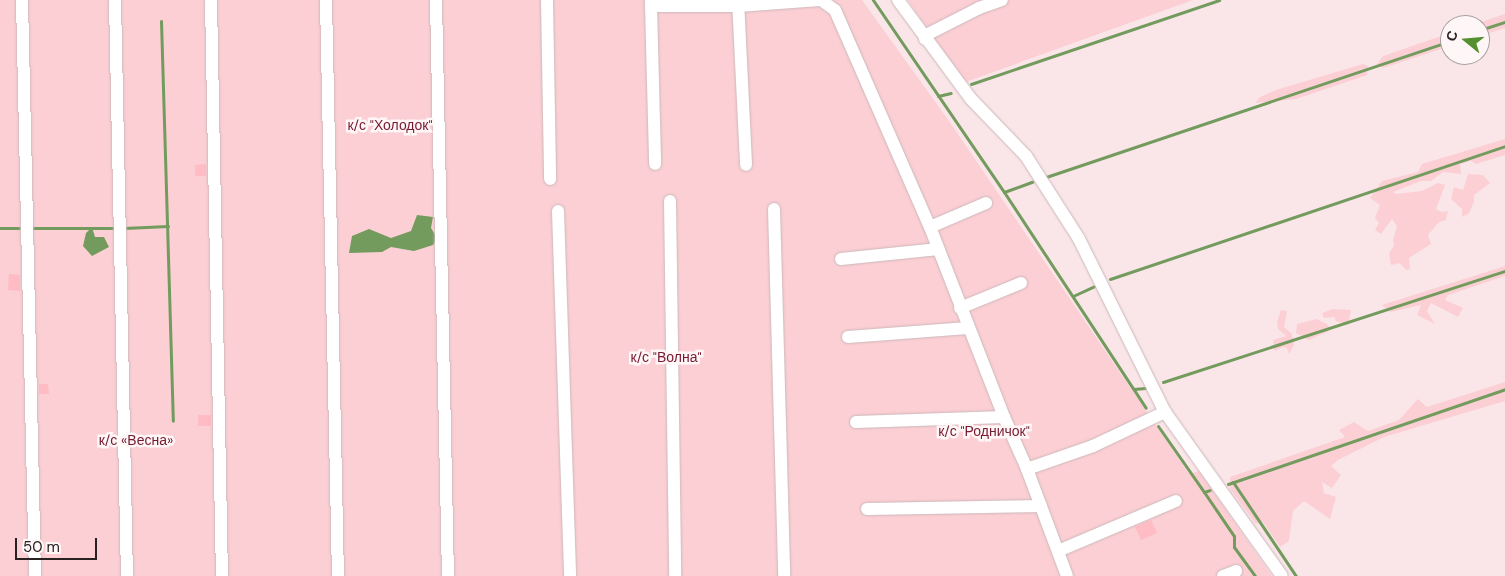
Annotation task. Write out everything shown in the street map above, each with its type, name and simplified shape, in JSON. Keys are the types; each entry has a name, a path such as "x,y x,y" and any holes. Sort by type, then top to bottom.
{"lane":[{"path":"22,0 35,576"},
{"path":"115,0 127,576"},
{"path":"211,0 222,576"},
{"path":"326,0 338,576"},
{"path":"436,0 448,576"},
{"path":"547,0 550,179"},
{"path":"654,164 651,3 738,3 821,0 835,10 930,227 968,328 1027,469 1067,576"},
{"path":"898,0 971,99 1026,156 1079,239 1165,412 1282,576"},
{"path":"925,38 930,33 970,12 1002,0"},
{"path":"738,3 746,165"},
{"path":"670,201 675,576"},
{"path":"930,227 986,203"},
{"path":"774,209 784,576"},
{"path":"558,210 570,576"},
{"path":"841,259 938,249"},
{"path":"960,308 1021,283"},
{"path":"848,337 968,328"},
{"path":"1027,469 1093,446 1165,412"},
{"path":"856,422 1004,417"},
{"path":"1058,551 1176,501"},
{"path":"867,508 1041,506"},
{"path":"1223,576 1236,571"}],"green space":[{"path":"0,0 862,0 949,121 1189,474 1199,471 1272,576 0,576"},
{"path":"908,0 1193,0 963,83"},
{"path":"1505,14 1505,28 1490,33 1490,19"},
{"path":"1440,36 1440,49 1383,68 1377,64 1383,56"},
{"path":"1363,64 1368,66 1367,75 1296,99 1255,103 1260,97 1276,90"},
{"path":"1505,139 1505,155 1476,164 1471,161 1460,164 1461,174 1443,172 1431,181 1421,181 1393,192 1396,194 1422,191 1438,183 1445,185 1436,209 1441,212 1448,211 1446,220 1439,222 1428,235 1431,244 1409,258 1410,269 1406,270 1400,263 1391,265 1389,253 1394,246 1393,240 1397,226 1392,219 1381,234 1375,230 1379,223 1375,218 1380,205 1370,198 1382,181 1418,172 1422,164"},
{"path":"1468,174 1483,175 1490,183 1474,195 1474,202 1469,213 1462,217 1462,209 1451,199 1454,187 1463,190"},
{"path":"1505,266 1505,276 1448,295 1445,300 1463,308 1458,317 1431,303 1427,311 1435,324 1417,315 1421,305 1391,312 1382,305"},
{"path":"1333,309 1351,310 1348,325 1336,321 1334,317 1324,318 1322,313"},
{"path":"1281,310 1287,311 1284,327 1292,334 1294,345 1289,354 1287,348 1283,347 1274,351 1273,340 1286,336 1278,329 1277,322"},
{"path":"1317,319 1327,324 1331,330 1309,340 1296,333 1297,324"},
{"path":"1505,382 1505,401 1384,437 1338,460 1331,466 1341,475 1332,488 1322,482 1324,493 1336,497 1330,519 1304,501 1293,511 1289,541 1280,547 1262,521 1256,524 1230,489 1230,477 1345,437 1339,430 1354,422 1368,431 1399,420 1418,399 1427,407"}],"shaded area":[{"path":"417,215 433,217 431,228 437,238 433,245 414,251 391,247 382,252 349,253 352,236 369,229 391,238 411,231"},
{"path":"92,227 95,237 104,237 109,247 92,256 83,246 86,233"}],"building":[{"path":"206,164 206,176 195,176 195,165"},
{"path":"9,274 20,275 20,291 8,290"},
{"path":"39,384 48,384 49,394 39,394"},
{"path":"198,415 211,415 211,426 198,426"},
{"path":"1151,520 1157,533 1141,540 1135,527"}],"waterway":[{"path":"873,0 1004,192 1146,408"},
{"path":"971,84 1219,0"},
{"path":"161,21 173,421"},
{"path":"1490,27 1505,22"},
{"path":"1046,177 1440,44"},
{"path":"938,96 951,93"},
{"path":"1110,279 1505,146"},
{"path":"1004,192 1032,182"},
{"path":"124,228 168,226"},
{"path":"0,228 19,228"},
{"path":"31,228 114,228"},
{"path":"1163,382 1505,271"},
{"path":"1073,296 1094,286"},
{"path":"1134,389 1145,388"},
{"path":"1228,484 1505,389"},
{"path":"1158,426 1204,492 1210,490"},
{"path":"1233,482 1296,576"},
{"path":"1204,492 1234,536 1234,547 1255,576"}],"park label":[{"name":"к/с \"Холодок\"","path":"390,125"},
{"name":"к/с \"Волна\"","path":"666,357"},
{"name":"к/с \"Родничок\"","path":"984,431"},
{"name":"к/с «Весна»","path":"136,440"}]}
